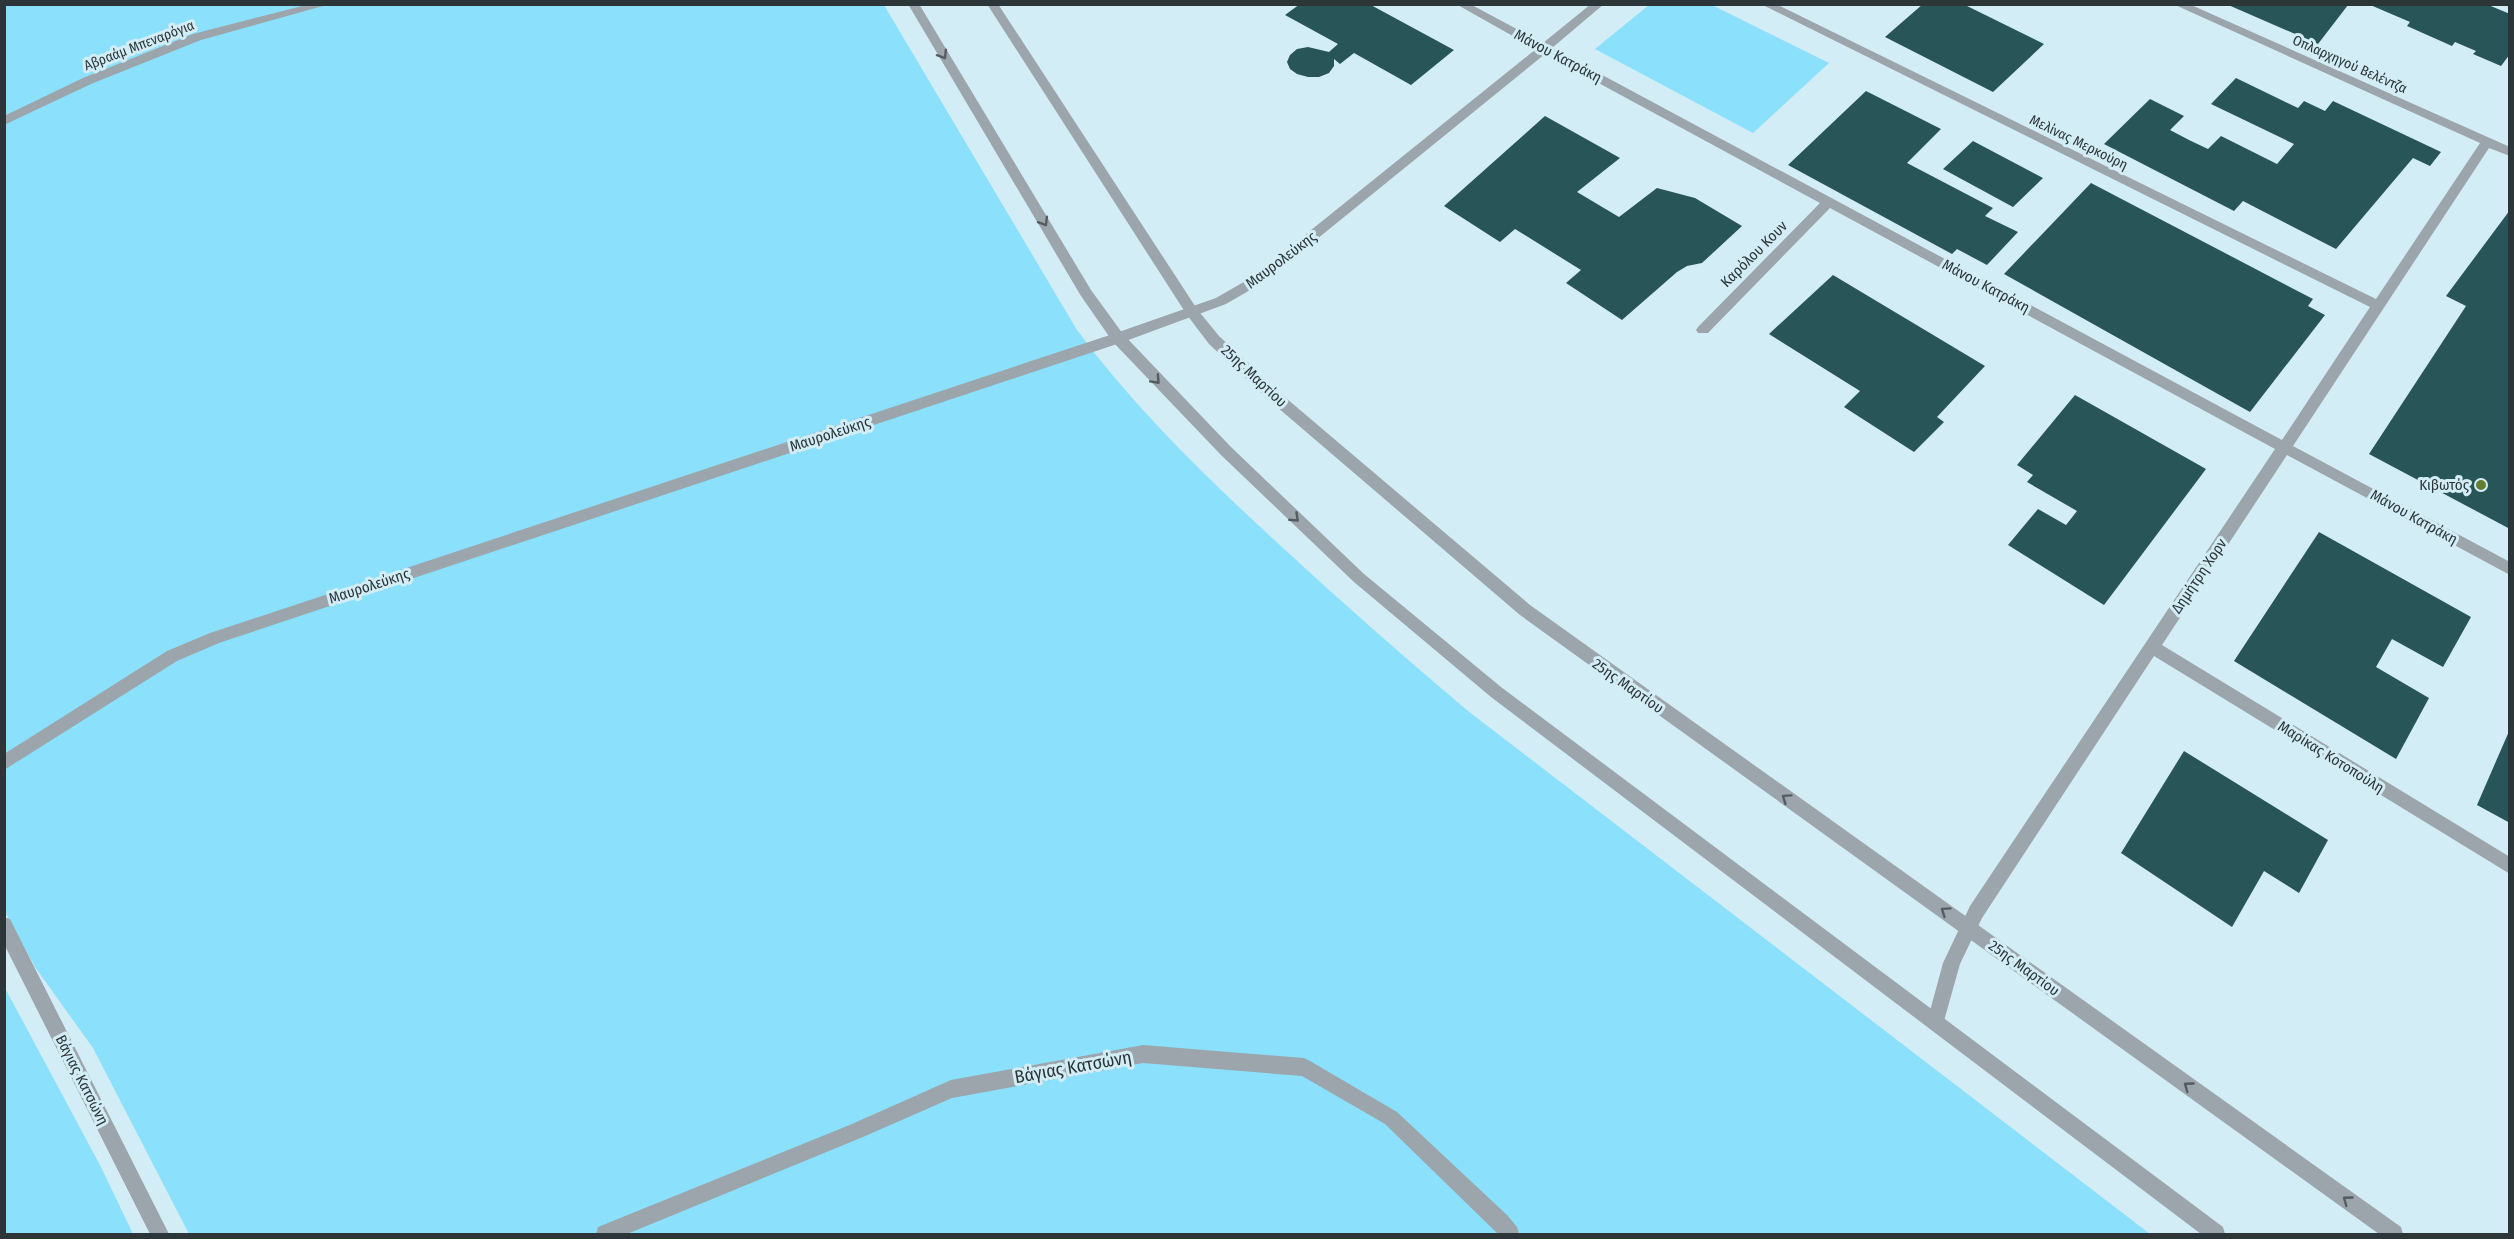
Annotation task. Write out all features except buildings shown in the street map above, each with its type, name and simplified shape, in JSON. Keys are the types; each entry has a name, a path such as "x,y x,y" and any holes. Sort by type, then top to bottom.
{"street":[{"name":"Αβραάμ Μπεναρόγια","path":"4,121 87,81 197,37 326,4"},
{"path":"913,4 1086,293 1118,338 1176,401 1295,519 1359,578 1496,692 2216,1234"},
{"name":"25ης Μαρτίου","path":"992,4 1192,312 1214,340 1275,396 1525,610 2394,1234"},
{"name":"Μάνου Κατράκη","path":"1461,4 2510,569"},
{"name":"Μαυρολεύκης","path":"4,763 172,656 215,638 1118,338 1221,301 1259,279 1599,4"},
{"name":"Μελίνας Μερκούρη","path":"1766,4 2379,306"},
{"name":"Οπλαρχηγού Βελέντζα","path":"2178,4 2510,152"},
{"name":"Δημήτρη Χορν","path":"1936,1022 1952,963 1968,927 2487,142"},
{"name":"Καρόλου Κουν","path":"1703,330 1828,202"},
{"name":"Μαρίκας Κοτοπούλη","path":"2152,647 2510,866"},
{"name":"Βάγιας Κατσώνη","path":"4,925 160,1234"},
{"name":"Βάγιας Κατσώνη","path":"605,1234 857,1131 951,1089 1143,1054 1304,1067 1391,1118 1510,1234"}],"shaded area":[{"path":"4,5 884,5 1077,330 1100,360 1174,444 1283,548 1468,711 2150,1234 189,1234 93,1048 35,967 5,912"},
{"path":"1649,5 1712,5 1829,63 1753,133 1595,49"},
{"path":"5,988 101,1167 133,1234 5,1234"}],"place":[{"name":"Κιβωτός","path":"2481,485"}]}
